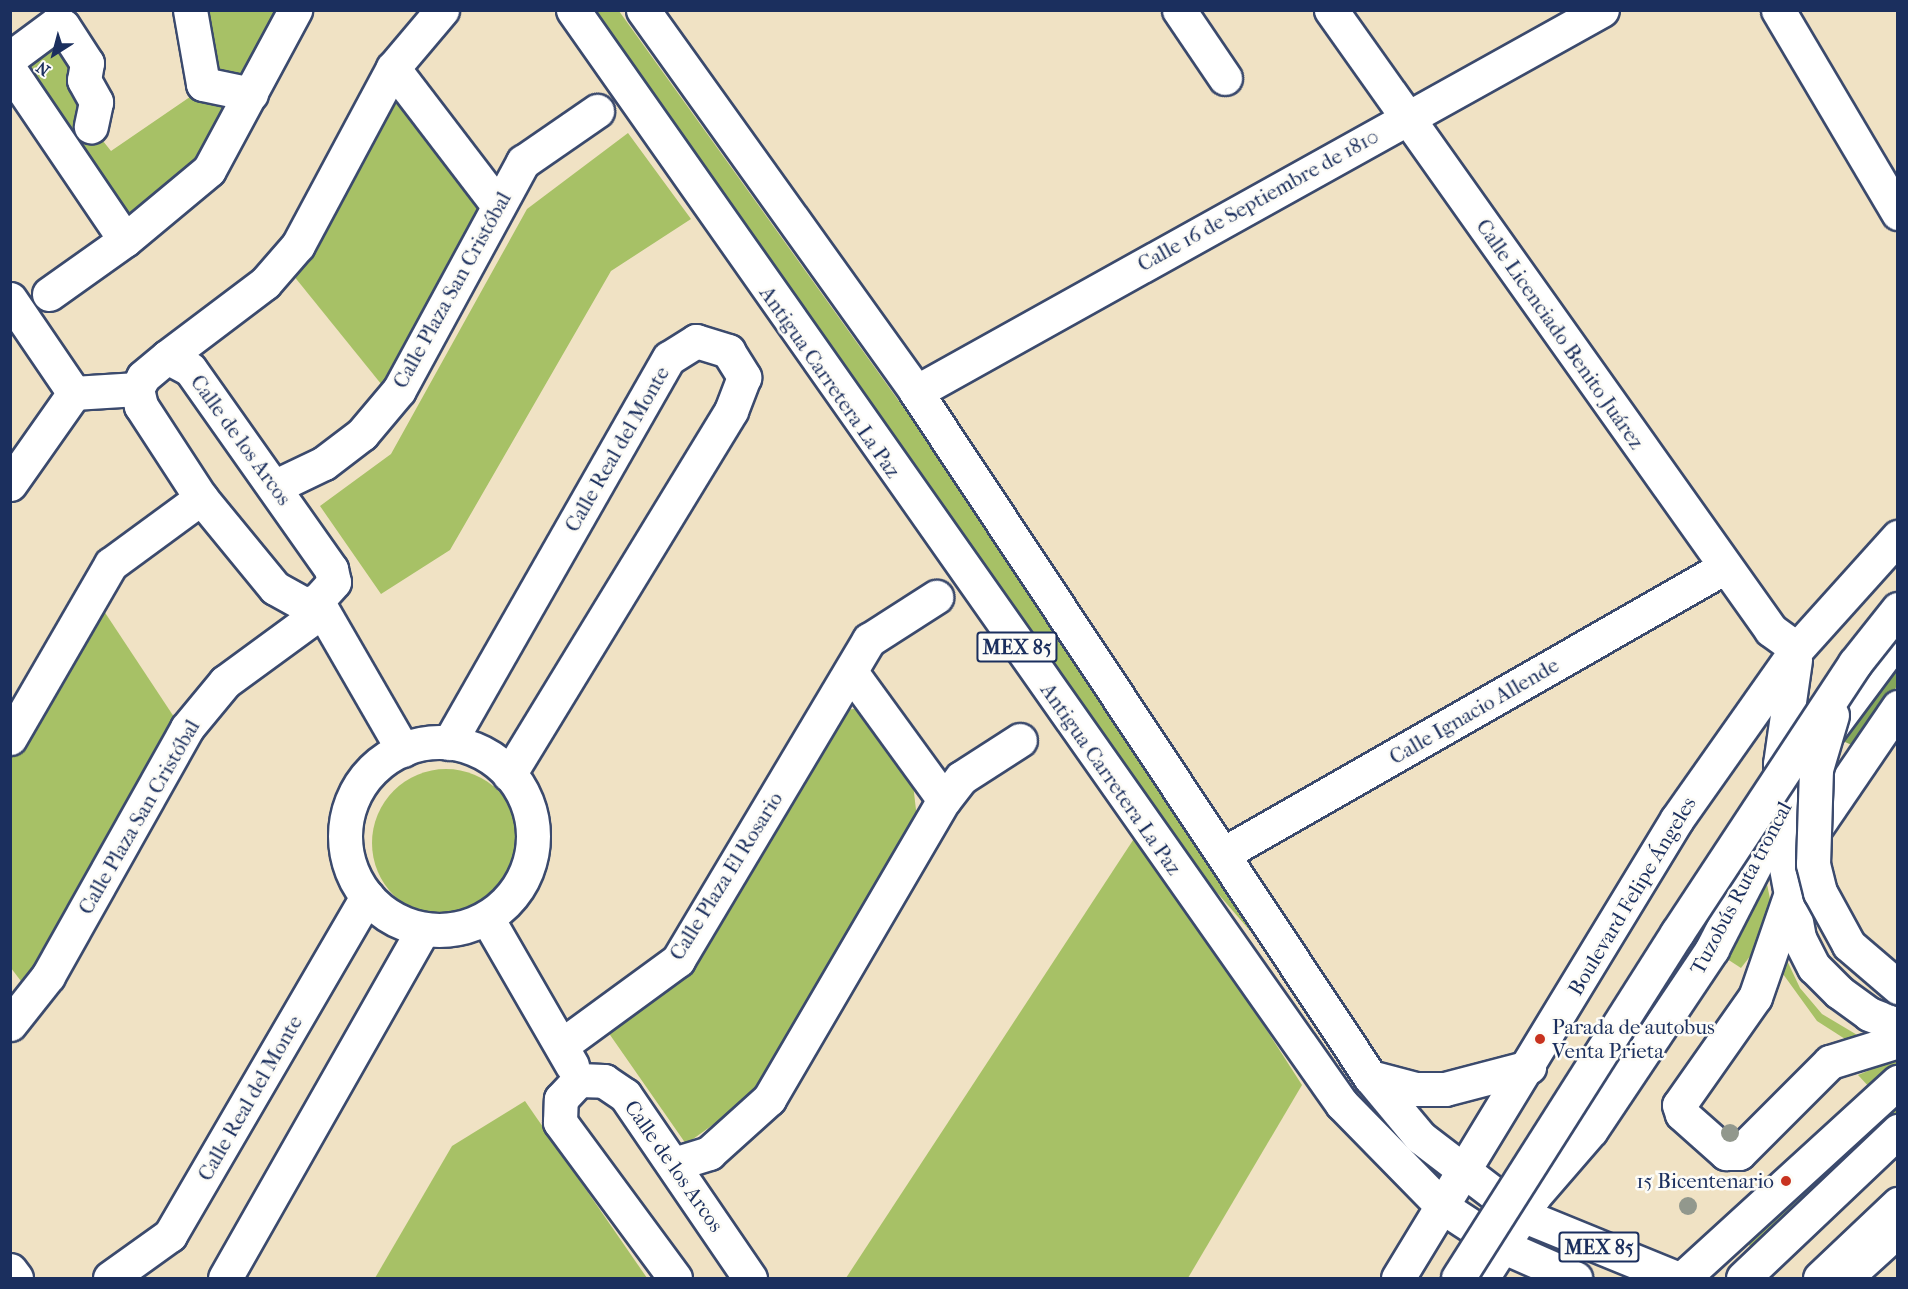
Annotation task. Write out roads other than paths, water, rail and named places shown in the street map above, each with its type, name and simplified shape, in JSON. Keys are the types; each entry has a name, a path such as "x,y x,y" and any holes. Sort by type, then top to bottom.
{"main road":[{"path":"190,10 203,84 251,94"},
{"path":"49,294 125,240 209,170 295,10"},
{"path":"403,750 320,606 297,601 275,588 201,498 141,406 137,389 148,371 265,283 298,245 393,68 442,10"},
{"name":"Antigua Carretera La Paz","path":"573,10 1342,1104 1444,1208 1502,1246"},
{"name":"MEX 85","path":"643,10 916,392 1370,1077 1420,1137 1464,1174 1676,1278"},
{"path":"1179,10 1225,78"},
{"name":"Calle Licenciado Benito Juárez","path":"1331,10 1725,567 1771,630 1797,649"},
{"name":"Calle 16 de Septiembre de 1810","path":"916,392 1406,117 1602,10"},
{"path":"1778,10 1898,213"},
{"path":"91,126 96,102 84,81 87,63 63,27 56,24 13,77 125,240"},
{"path":"393,68 497,204"},
{"name":"Calle Plaza San Cristóbal","path":"276,486 324,463 362,434 399,390 497,204 523,162 597,111"},
{"path":"10,299 74,393"},
{"name":"Calle Real del Monte","path":"449,743 669,358 696,341 728,351 744,377 731,411 509,774"},
{"name":"Calle de los Arcos","path":"167,357 190,369 276,486 331,568 334,582 320,606"},
{"path":"74,393 137,389"},
{"path":"10,484 74,393"},
{"path":"10,738 111,564 201,498"},
{"name":"Boulevard Felipe Ángeles","path":"1398,1278 1444,1208 1677,819 1797,649 1898,537"},
{"name":"Calle Ignacio Allende","path":"1223,854 1725,567"},
{"name":"Calle Plaza El Rosario","path":"562,1045 678,960 869,640 936,597"},
{"name":"Calle Plaza San Cristóbal","path":"10,1024 48,976 187,728 225,682 320,606"},
{"path":"1458,1278 1840,685 1898,609"},
{"name":"Tuzobús Ruta troncal","path":"1482,1278 1780,808 1814,750 1898,638"},
{"path":"1797,649 1786,704 1780,808 1787,887 1799,938 1814,967 1869,1014 1898,1025"},
{"path":"851,672 944,800"},
{"path":"1840,685 1816,769 1813,864 1832,920 1849,945 1898,987"},
{"path":"1898,707 1787,887 1755,997 1679,1105 1682,1114 1725,1153 1739,1153 1830,1062 1898,1041"},
{"path":"677,1163 709,1153 769,1099 944,800 961,778 1020,740"},
{"path":"449,743 471,748 509,774 533,824 533,851 509,901 487,918 456,928 423,929 383,912 367,896 348,858 348,814 368,775 403,750 449,743"},
{"name":"Calle Real del Monte","path":"110,1278 170,1235 367,896"},
{"path":"487,918 562,1045 579,1080 561,1100 560,1122 675,1278"},
{"path":"225,1278 423,929"},
{"path":"1370,1077 1416,1089 1445,1089 1529,1066"},
{"name":"Calle de los Arcos","path":"579,1080 604,1081 625,1095 677,1163 750,1278"},
{"path":"1683,1278 1898,1082"},
{"path":"1743,1278 1898,1131"},
{"path":"1820,1278 1898,1204"},
{"path":"1845,1278 1898,1230"},
{"name":"MEX 85","path":"1502,1246 1575,1278"},
{"path":"10,1270 16,1278"}],"place":[{"name":"Parada de autobus Venta Prieta","path":"1540,1039"},
{"name":"15 Bicentenario","path":"1786,1181"}]}
